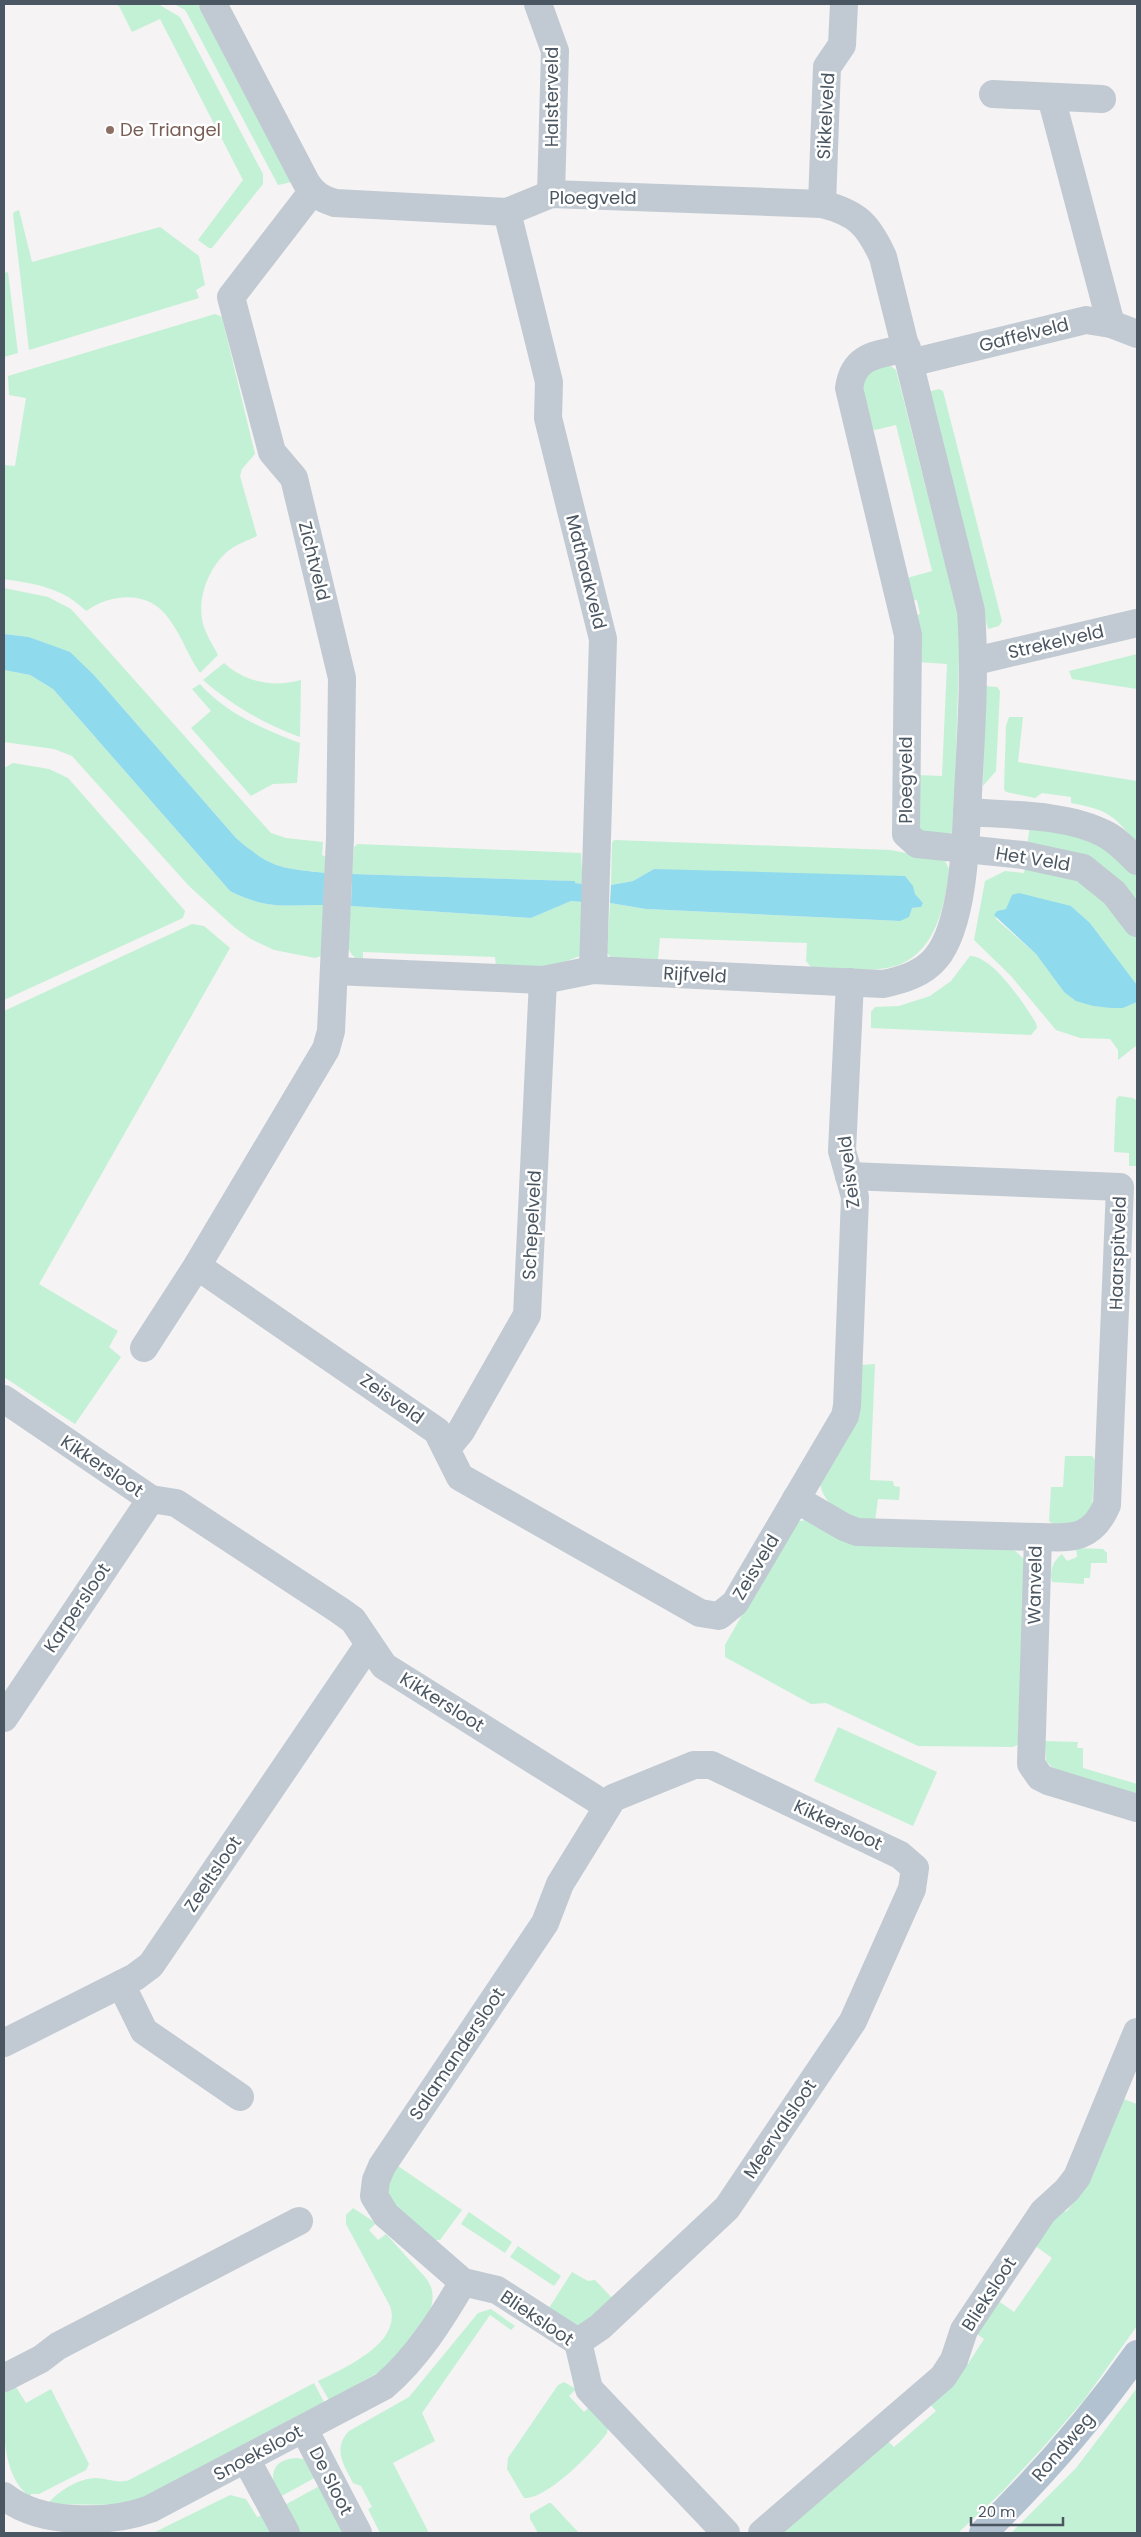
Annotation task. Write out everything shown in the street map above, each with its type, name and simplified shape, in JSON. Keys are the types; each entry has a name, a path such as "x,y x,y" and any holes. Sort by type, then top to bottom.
{"main road":[{"name":"Rondweg","path":"983,2533 1060,2452 1099,2406 1137,2354"}],"street":[{"path":"213,4 312,192"},
{"name":"Halsterveld","path":"538,4 555,51 551,194"},
{"name":"Sikkelveld","path":"822,204 827,67 842,45 844,4"},
{"path":"993,94 1102,99"},
{"path":"1052,97 1111,324"},
{"name":"Ploegveld","path":"312,192 322,199 335,203 506,212 551,194 822,204 842,209 860,219 874,236 883,257 909,355 972,611 975,661 964,850 918,844 906,834 908,635 849,388 854,370 864,359 909,355"},
{"name":"Zichtveld","path":"312,192 231,297 272,452 294,478 342,678 339,857 334,971"},
{"name":"Mathaakveld","path":"506,212 549,382 548,418 602,639 593,970"},
{"name":"Gaffelveld","path":"909,355 1086,320 1111,324 1137,334"},
{"name":"Strekelveld","path":"975,661 1137,623"},
{"path":"967,812 1028,816 1080,825 1105,834 1137,861"},
{"name":"Het Veld","path":"964,850 1023,855 1083,868 1114,894 1137,923"},
{"name":"Rijfveld","path":"334,971 543,980 593,970 883,984 904,980 936,959 946,943 953,924 964,850"},
{"path":"144,1348 197,1266 326,1049 331,1031 334,971"},
{"name":"Schepelveld","path":"447,1448 461,1431 527,1315 543,980"},
{"name":"Zeisveld","path":"197,1266 437,1431 460,1477 700,1613 719,1616 736,1603 845,1416 848,1406 855,1197 842,1151 850,982"},
{"name":"Haarspitveld","path":"849,1176 1120,1187 1107,1505 1102,1518 1094,1528 1083,1534 1071,1538 1038,1537"},
{"name":"Kikkersloot","path":"4,1398 151,1499 176,1503 353,1620 384,1666 607,1806 613,1798 661,1777 694,1765 711,1765 900,1855 914,1868"},
{"name":"Karpersloot","path":"4,1718 151,1499"},
{"name":"Wanveld","path":"796,1499 844,1527 857,1532 1038,1537 1031,1764 1040,1777 1048,1781 1137,1808"},
{"name":"Zeeltsloot","path":"4,2043 121,1984 151,1965 369,1644"},
{"name":"Salamandersloot","path":"463,2282 386,2215 374,2196 376,2180 382,2166 545,1923 560,1884 607,1806"},
{"name":"Meervalsloot","path":"578,2342 607,2321 728,2208 853,2021 912,1889 914,1868"},
{"path":"121,1984 144,2031 240,2097"},
{"name":"Blieksloot","path":"762,2533 943,2377 954,2360 964,2330 1038,2220 1078,2177 1137,2032"},
{"path":"4,2378 41,2359 58,2346 298,2221"},
{"name":"Blieksloot","path":"463,2282 497,2290 578,2342 589,2389 726,2533"},
{"name":"Snoeksloot","path":"4,2496 30,2523 49,2517 121,2518 150,2509 384,2386 394,2378 446,2313 463,2282"},
{"name":"De Sloot","path":"304,2429 358,2533"},
{"path":"246,2459 286,2533"}],"green space":[{"path":"113,4 158,4 180,17 263,174 263,184 212,248 198,240 243,180 160,19 132,32 119,6"},
{"path":"174,4 197,4 199,6 292,182 278,185 188,15 185,10"},
{"path":"19,210 32,262 160,227 199,256 205,285 196,290 199,298 29,350 13,214"},
{"path":"8,272 18,353 4,357 4,273"},
{"path":"215,314 222,317 255,454 242,469 240,476 257,536 232,548 211,572 203,592 201,614 206,632 218,655 200,673 174,626 161,610 151,603 130,597 118,598 96,605 86,611 77,603 48,588 4,579 4,465 15,466 26,398 9,395 8,376"},
{"path":"888,364 896,370 960,622 954,822 953,831 949,836 919,831 917,775 942,776 947,664 917,662 914,616 920,614 917,600 910,601 907,578 932,571 896,425 875,430 872,428 862,390 868,369"},
{"path":"939,389 943,391 1002,621 999,626 988,629 928,392"},
{"path":"4,588 48,597 71,609 271,833 286,838 323,842 322,855 326,857 326,873 298,870 277,865 248,848 236,838 94,675 70,653 29,637 4,634"},
{"path":"1137,654 1137,689 1072,679 1069,671"},
{"path":"224,663 241,675 260,682 280,683 301,680 300,737 273,726 249,713 203,680"},
{"path":"4,670 30,675 53,689 230,891 266,904 288,906 325,905 321,956 315,958 274,950 251,939 234,927 189,886 72,756 54,749 4,742"},
{"path":"200,684 221,704 233,712 300,743 297,783 273,784 251,796 191,728 211,711 192,689"},
{"path":"985,686 997,687 1000,691 996,771 983,786"},
{"path":"1009,717 1023,717 1018,762 1137,781 1137,845 1123,827 1110,815 1094,808 1071,803 1071,797 1042,793 1035,798 1006,792 1004,789 1006,726"},
{"path":"13,763 49,769 68,778 185,911 183,918 4,1000 4,768"},
{"path":"1030,825 1091,838 1137,873 1137,909 1027,847"},
{"path":"614,840 891,850 945,861 949,869 940,915 926,943 916,955 903,963 887,968 811,967 806,961 807,943 660,938 658,959 612,958 607,953 610,903 646,909 900,921 912,908 920,907 923,903 915,894 654,869 633,881 611,885 612,843"},
{"path":"358,844 581,853 583,884 575,883 574,881 352,874 354,847"},
{"path":"1026,863 1090,882 1137,933 1137,985 1090,923 1071,906 997,911 996,919 1036,954 1064,992 1093,1006 1123,1008 1137,1002 1137,1045 1118,1060 1118,1050 1110,1039 1080,1038 1056,1030 1011,976 974,940 985,881 1005,871 1024,873"},
{"path":"571,901 582,902 580,956 546,969 496,966 495,957 363,952 363,962 355,958 348,946 347,931 351,906 531,918"},
{"path":"192,924 204,926 230,948 39,1284 118,1331 109,1347 121,1357 75,1424 4,1377 4,1011"},
{"path":"970,956 979,958 998,972 1016,993 1036,1023 1037,1028 1031,1035 871,1028 871,1012 875,1007 899,1006 930,996 951,981"},
{"path":"1119,1096 1133,1098 1137,1101 1137,1166 1129,1166 1129,1153 1114,1152 1116,1099"},
{"path":"875,1364 870,1480 893,1481 894,1486 900,1487 899,1500 878,1499 875,1521 862,1521 836,1509 823,1493 820,1480 861,1365"},
{"path":"1065,1456 1092,1456 1095,1460 1090,1513 1072,1525 1053,1524 1049,1521 1051,1487 1063,1487"},
{"path":"809,1519 1013,1549 1024,1559 1020,1744 1013,1747 918,1746 826,1703 811,1704 725,1657 725,1645 792,1527 797,1522"},
{"path":"1076,1548 1103,1549 1107,1553 1107,1563 1091,1563 1090,1578 1084,1578 1084,1584 1052,1582 1051,1570 1056,1560 1062,1554 1067,1561 1077,1557"},
{"path":"838,1727 937,1772 913,1826 814,1781"},
{"path":"1045,1741 1078,1742 1077,1748 1083,1748 1083,1768 1137,1784 1137,1799 1059,1774 1046,1761"},
{"path":"1121,2098 1137,2104 1137,2326 1084,2400 1002,2492 958,2533 775,2533 886,2439 894,2447 936,2411 928,2402 965,2362 968,2364 984,2339 971,2330 997,2300 1014,2312 1052,2258 1034,2245 1054,2214 1067,2211 1088,2181"},
{"path":"398,2166 462,2210 440,2240 433,2240 385,2196 393,2168"},
{"path":"353,2208 376,2223 369,2230 378,2240 386,2234 425,2277 431,2288 432,2300 423,2324 388,2365 381,2371 329,2400 318,2381 356,2361 380,2343 388,2332 392,2319 390,2306 346,2224 346,2215"},
{"path":"469,2212 512,2242 505,2253 461,2224"},
{"path":"518,2246 561,2276 554,2286 510,2257"},
{"path":"572,2272 588,2281 595,2280 613,2299 581,2325 575,2325 549,2308"},
{"path":"491,2309 515,2326 511,2330 490,2315 422,2413 435,2441 393,2463 429,2533 380,2533 368,2509 372,2507 361,2486 353,2483 343,2463 340,2451 341,2444 349,2431 409,2397 478,2313"},
{"path":"564,2382 576,2389 569,2396 584,2412 591,2405 608,2426 607,2433 581,2462 557,2483 534,2497 524,2498 507,2469 508,2458 558,2385"},
{"path":"314,2383 324,2402 133,2503 120,2505 48,2504 62,2490 82,2480 95,2478 120,2481 129,2480"},
{"path":"14,2384 26,2403 51,2389 89,2464 86,2470 39,2494 31,2494 30,2497 13,2476 6,2448 4,2388"},
{"path":"1137,2388 1137,2533 1011,2533 1076,2468"},
{"path":"287,2459 304,2459 318,2476 278,2498 273,2477 276,2466"},
{"path":"323,2484 348,2533 297,2533 283,2506"},
{"path":"230,2495 246,2499 257,2517 267,2513 278,2533 153,2533"},
{"path":"549,2503 579,2533 538,2533 530,2519 530,2514"}],"water":[{"path":"4,634 29,637 70,652 94,675 236,838 259,856 278,865 298,870 326,873 325,905 288,906 266,904 230,891 53,689 30,675 4,670"},
{"path":"654,869 905,876 913,886 915,894 923,903 921,907 912,908 909,917 900,921 646,909 610,903 611,885 633,881"},
{"path":"352,874 575,881 575,883 583,884 582,902 571,901 531,918 351,906"},
{"path":"1019,893 1071,906 1090,923 1137,985 1137,1002 1123,1008 1093,1006 1076,1001 1064,992 1036,954 994,915 997,911 1006,909 1012,895"}],"place":[{"name":"De Triangel","path":"110,130"}]}
